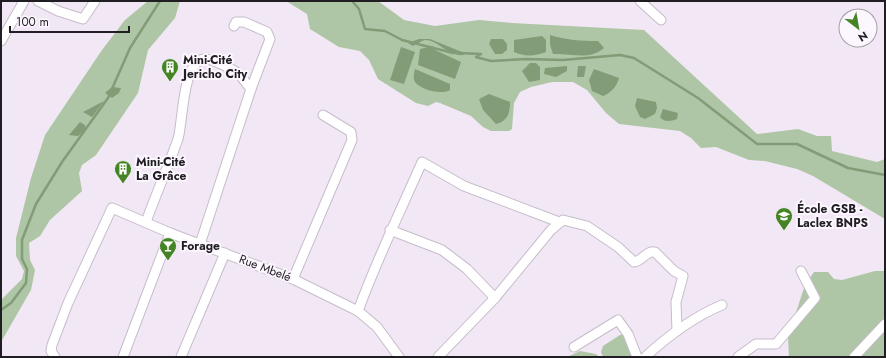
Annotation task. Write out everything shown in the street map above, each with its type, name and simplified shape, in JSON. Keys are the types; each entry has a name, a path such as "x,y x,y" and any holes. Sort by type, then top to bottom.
{"street":[{"path":"1,41 24,1"},
{"path":"38,1 58,11 83,19 95,1"},
{"path":"640,1 661,20"},
{"path":"200,244 270,34 244,22 236,22 234,26"},
{"path":"146,222 178,138 183,100 196,64 204,59 210,59 235,71 251,89"},
{"path":"293,279 352,140 351,132 323,115"},
{"path":"358,311 371,274 422,162 464,186 559,222"},
{"name":"Rue Mbelé","path":"54,357 51,351 52,345 68,303 112,208 170,233 293,279 358,311 377,327 398,357"},
{"path":"438,357 495,298 559,222 563,220 587,226 618,247 634,262 643,258 649,253 655,252 674,271 683,276 676,302 677,331"},
{"path":"390,230 442,250 467,270 495,298"},
{"path":"123,357 170,233"},
{"path":"181,357 225,253"},
{"path":"738,357 756,344 776,344 815,298 801,271"},
{"path":"645,357 677,331 722,305"},
{"path":"574,347 618,320 628,334 637,357"},
{"path":"854,357 881,334 885,324"}],"shaded area":[{"path":"148,1 180,1 175,18 148,50 138,93 96,155 82,165 79,173 82,191 50,220 40,236 29,243 30,260 35,270 31,290 1,342 1,300 22,279 24,271 16,256 16,238 31,178 45,135 102,50 125,20"},
{"path":"286,1 378,1 404,20 435,26 479,20 644,30 757,134 798,129 817,136 831,136 832,151 877,162 885,159 885,219 813,176 797,169 765,161 749,160 716,147 701,148 691,138 680,131 619,124 606,113 587,90 573,82 552,82 531,87 520,92 514,103 512,129 509,131 491,131 483,127 471,116 440,103 436,102 428,106 416,103 378,79 369,60 360,51 339,47 310,29 307,14"},
{"path":"550,35 574,40 598,41 604,48 592,54 580,56 553,54 550,45"},
{"path":"542,36 546,40 546,52 522,55 514,52 514,40"},
{"path":"419,39 430,39 462,52 464,55 458,55 448,51 429,40 424,40 413,46 408,43"},
{"path":"491,39 503,39 507,44 507,50 502,54 495,54 489,44"},
{"path":"433,46 435,50 461,62 455,79 418,65 420,49"},
{"path":"401,47 415,52 404,84 390,80"},
{"path":"530,63 536,63 540,67 540,80 529,82 522,71"},
{"path":"567,66 567,71 556,77 544,74 545,68"},
{"path":"578,66 586,66 584,77 577,77"},
{"path":"415,69 450,84 450,90 438,92 428,90 415,83"},
{"path":"594,69 619,78 613,89 603,96 592,91 589,80"},
{"path":"112,87 121,88 119,93 112,98 105,93"},
{"path":"489,94 510,102 508,116 500,123 496,124 483,110 479,99"},
{"path":"637,98 656,102 657,108 655,114 645,119 640,117 635,106"},
{"path":"104,101 92,117 83,112"},
{"path":"663,109 678,113 677,119 668,121 662,119 660,117"},
{"path":"80,122 85,125 86,129 78,136 69,135"},
{"path":"875,271 885,271 885,357 789,357 788,337 805,285 814,272 828,272 834,279 842,280"},
{"path":"620,335 624,335 635,357 603,357 601,352 603,346"},
{"path":"580,351 596,354 599,357 567,357"}],"waterway":[{"path":"1,310 11,303 26,283 27,269 22,259 22,240 36,204 62,162 108,98 130,48 160,1"},
{"path":"352,1 359,9 365,29 385,31 402,40 453,53"},
{"path":"460,53 481,54 476,57 491,61 526,59 563,60 620,55 634,58 698,98 757,144 797,144 848,168 885,175"}],"place":[{"name":"Mini-Cité Jericho City","path":"170,82"},
{"name":"Mini-Cité La Grâce","path":"123,184"},
{"name":"École GSB - Laclex BNPS","path":"784,231"},
{"name":"Forage","path":"168,261"}]}
